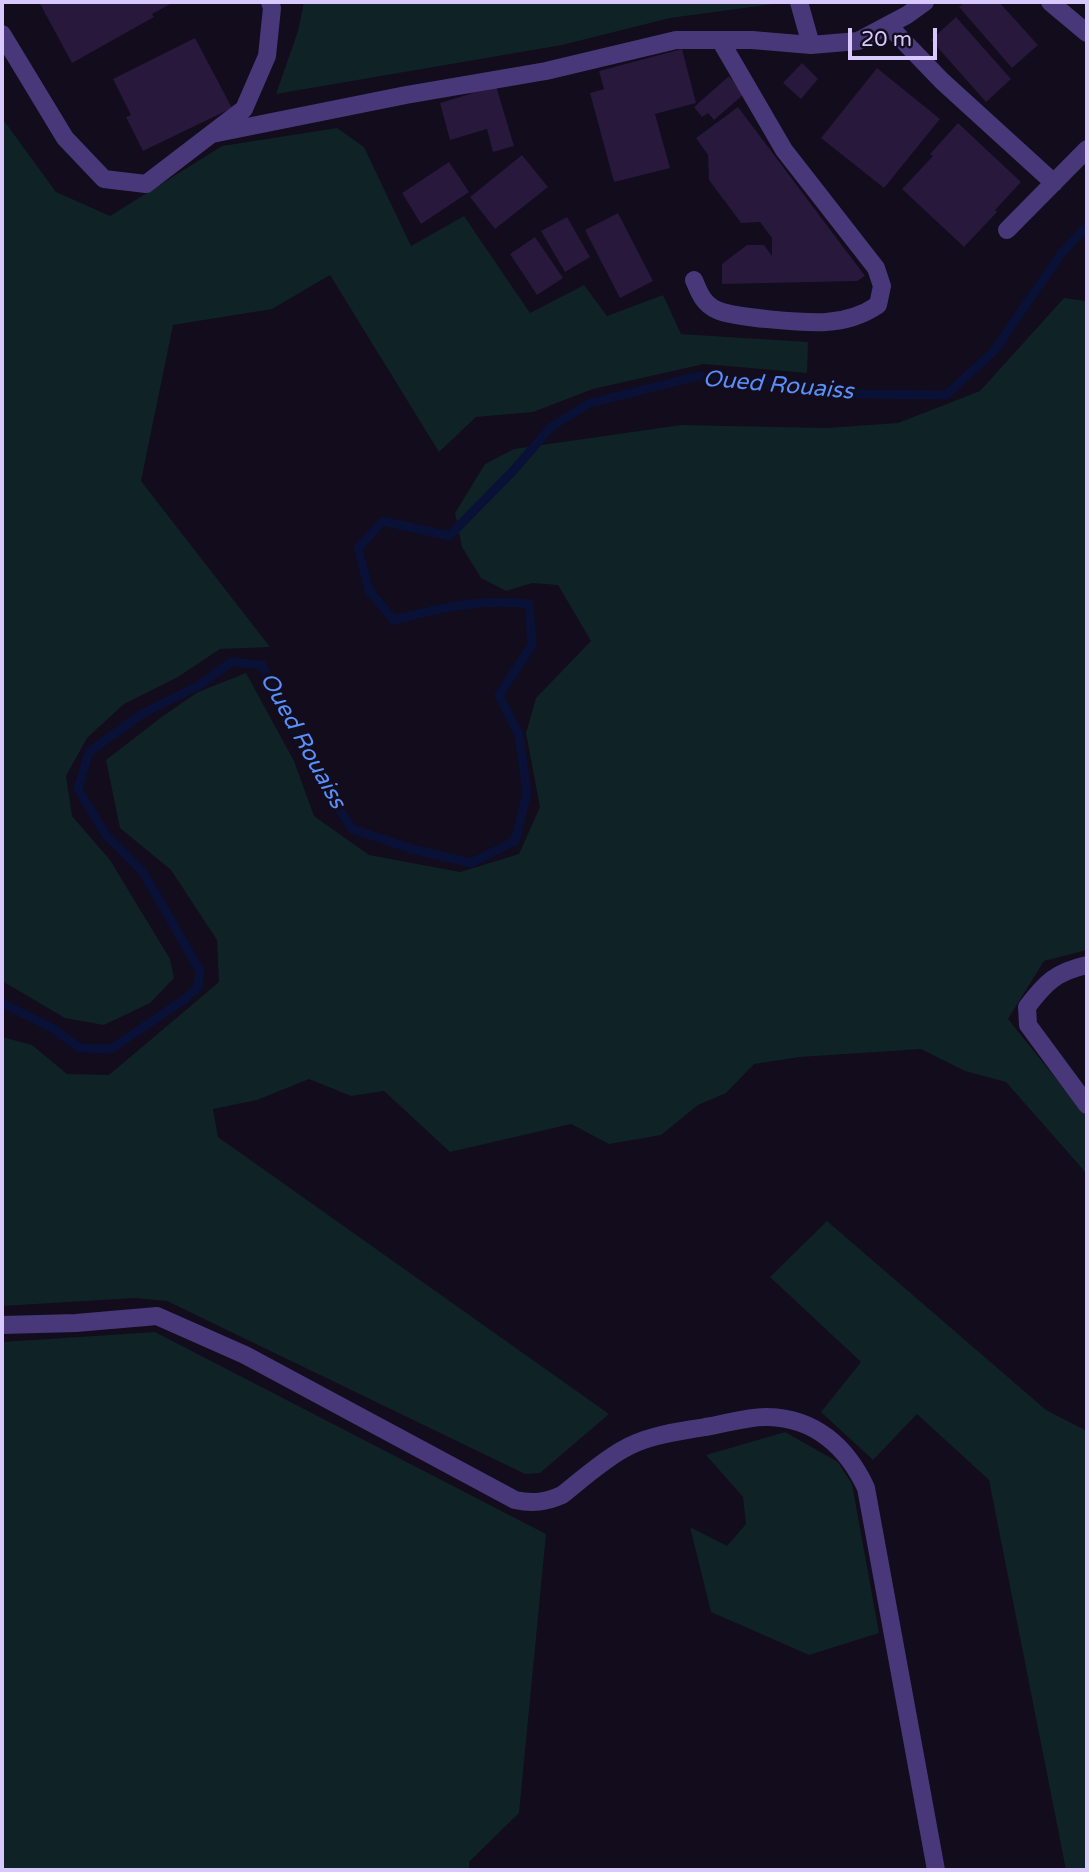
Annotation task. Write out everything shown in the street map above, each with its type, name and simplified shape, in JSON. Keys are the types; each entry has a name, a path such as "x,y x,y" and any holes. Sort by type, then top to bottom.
{"street":[{"path":"2,34 65,138 104,179 146,184 244,109 267,55 272,8 270,2"},
{"path":"799,2 811,45"},
{"path":"212,134 406,95 546,71 676,40 752,40 811,45 858,41 925,2"},
{"path":"1050,2 1087,33"},
{"path":"888,25 942,81 1054,183"},
{"path":"694,280 703,300 716,310 736,315 827,322 864,315 878,305 882,286 876,268 784,150 720,40"},
{"path":"1007,230 1087,149"},
{"path":"1087,965 1066,970 1042,987 1027,1007 1028,1025 1087,1105"},
{"path":"2,1325 76,1323 157,1316 245,1355 516,1500 539,1502 562,1495 621,1450 642,1440 766,1416 808,1425 828,1436 857,1468 866,1488 936,1870"}],"green space":[{"path":"304,2 781,3 670,18 562,45 276,94 298,31"},
{"path":"2,118 56,192 110,216 222,146 337,128 364,147 411,246 464,216 530,313 584,285 607,316 663,295 681,334 808,342 807,373 704,364 593,389 533,412 476,417 439,452 330,275 272,309 173,325 141,481 270,647 220,649 178,677 124,704 87,738 66,776 72,816 110,860 170,959 174,978 150,1003 104,1025 65,1018 2,981"},
{"path":"1064,298 1087,301 1087,950 1044,961 1008,1019 1087,1117 1087,1174 1006,1082 965,1071 921,1049 800,1057 754,1064 726,1093 698,1105 661,1135 609,1144 571,1124 450,1152 384,1091 351,1096 309,1079 257,1100 213,1109 218,1137 609,1414 540,1473 525,1474 167,1301 135,1298 2,1306 2,1037 32,1045 67,1074 109,1075 219,982 217,940 171,870 120,828 106,760 198,692 246,673 294,761 314,816 369,855 460,872 519,854 540,807 526,733 536,698 591,641 558,585 532,583 506,591 481,578 462,547 455,513 485,464 514,449 681,425 827,428 898,423 980,391"},
{"path":"827,1221 1046,1410 1087,1431 1087,1870 1066,1870 989,1480 917,1414 873,1460 821,1412 861,1362 770,1277"},
{"path":"155,1332 546,1534 519,1813 469,1862 469,1870 2,1870 2,1342"},
{"path":"785,1432 838,1462 852,1484 879,1633 809,1655 711,1612 690,1527 727,1546 746,1524 743,1497 706,1455"}],"building":[{"path":"39,2 174,2 152,14 154,17 72,63"},
{"path":"964,2 999,2 1038,45 1012,68 959,7"},
{"path":"956,17 1011,79 986,102 931,40"},
{"path":"195,38 232,108 143,151 126,117 131,115 113,79"},
{"path":"682,49 696,103 655,114 670,168 614,182 590,93 604,89 599,71"},
{"path":"802,63 818,79 801,99 783,83"},
{"path":"877,68 940,119 884,188 821,138"},
{"path":"729,76 744,94 714,120 708,113 702,117 694,107"},
{"path":"496,86 514,146 493,152 487,129 450,140 440,103"},
{"path":"738,107 865,276 857,281 722,284 722,264 747,245 764,245 772,256 772,238 760,222 741,223 709,180 708,155 696,138"},
{"path":"958,123 1021,182 964,247 902,189 933,156 930,154"},
{"path":"522,155 548,187 495,229 470,197"},
{"path":"449,162 469,192 421,224 402,193"},
{"path":"618,213 653,281 620,298 585,230"},
{"path":"567,217 590,257 565,272 541,231"},
{"path":"535,237 563,278 537,295 510,254"}],"waterway":[{"name":"Oued Rouaiss","path":"2,1003 54,1029 80,1048 111,1049 185,999 198,987 200,971 143,872 106,835 78,789 89,752 142,714 198,686 231,662 262,665 306,757 352,829 412,849 471,863 515,841 527,793 519,735 499,695 532,645 529,604 477,603 394,620 369,591 358,548 383,521 449,536 513,471 551,427 590,403 698,376 808,384 852,394 946,395 994,351 1061,254 1087,226"}]}
